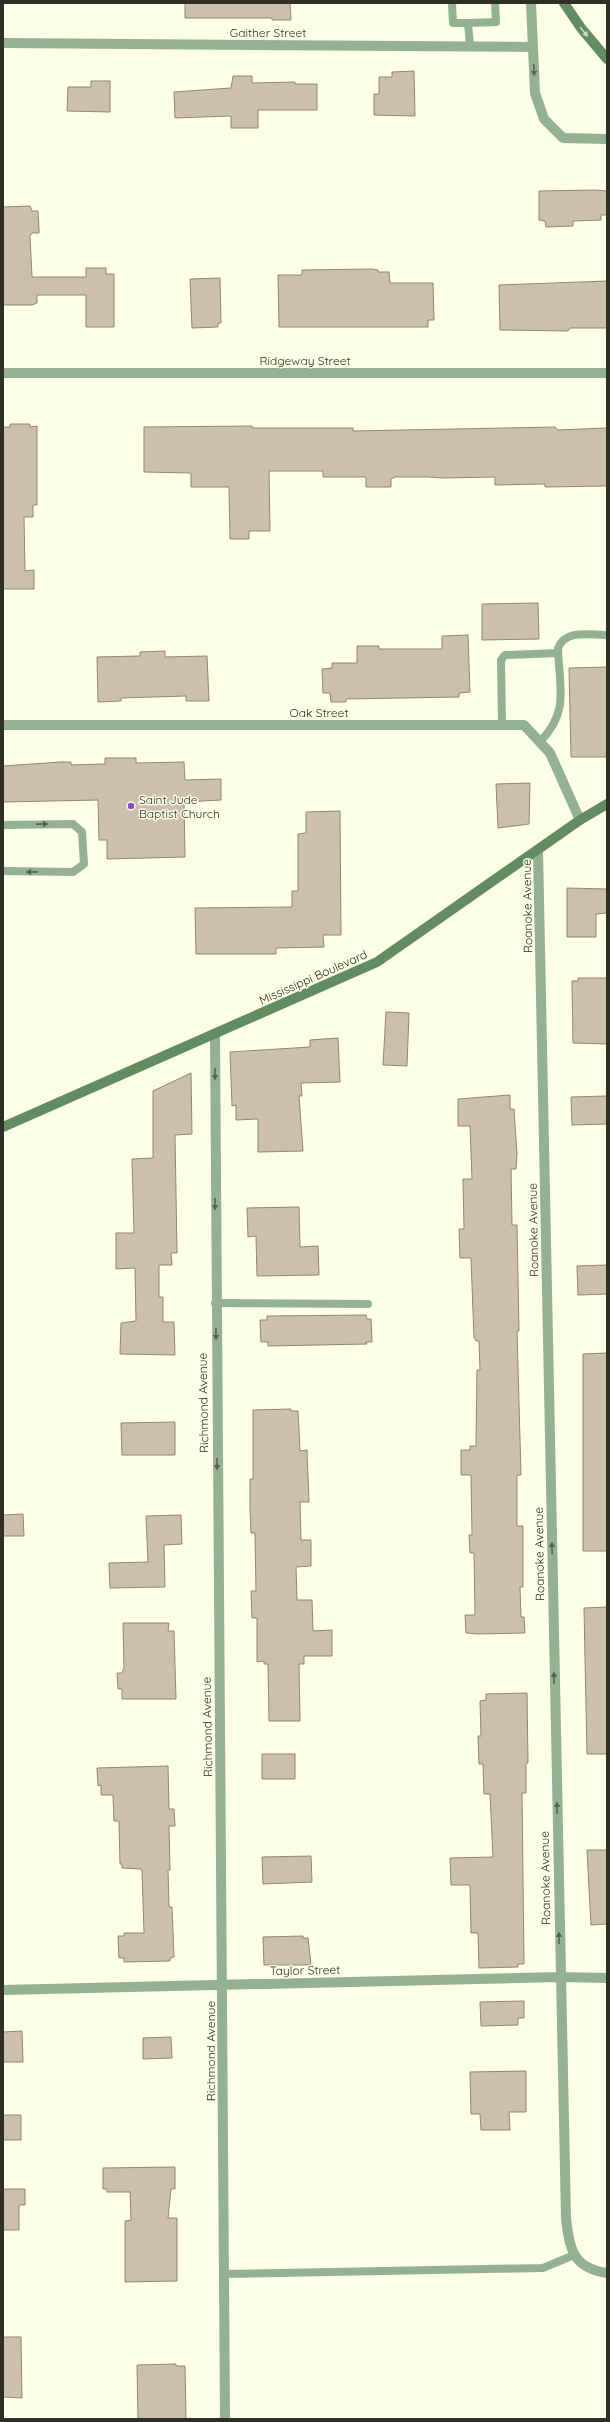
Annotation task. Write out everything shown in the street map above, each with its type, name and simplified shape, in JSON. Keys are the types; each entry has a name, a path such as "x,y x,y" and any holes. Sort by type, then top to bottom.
{"main road":[{"path":"564,3 580,28 607,59"},
{"name":"Mississippi Boulevard","path":"3,1127 215,1035 377,962 580,820 607,804"}],"street":[{"path":"531,3 535,93 544,119 563,138 607,139"},
{"name":"Gaither Street","path":"3,43 532,47"},
{"name":"Ridgeway Street","path":"3,373 607,373"},
{"name":"Oak Street","path":"3,725 524,725 550,753 580,820"},
{"name":"Roanoke Avenue","path":"538,850 566,2219 569,2239 574,2256"},
{"name":"Richmond Avenue","path":"215,1035 215,1303 223,1985 225,2419"},
{"name":"Taylor Street","path":"3,1990 560,1977 607,1978"},
{"path":"574,2256 582,2265 593,2271 607,2273"}],"lane":[{"path":"452,3 453,23 496,22 496,3"},
{"path":"468,23 470,46"},
{"path":"540,742 551,731 560,711 558,653 561,641 569,635 607,635"},
{"path":"502,725 501,660 505,655 558,653"},
{"path":"3,825 73,824 82,832 85,851 84,864 73,872 3,871"},
{"path":"215,1303 368,1304"},
{"path":"224,2274 544,2268 574,2256"}],"building":[{"path":"185,3 290,3 291,20 272,20 272,18 185,18"},
{"path":"414,71 415,116 374,115 374,94 379,94 379,77 392,77 392,72"},
{"path":"233,76 252,76 252,83 295,82 295,84 317,84 317,110 258,110 258,128 231,128 231,116 175,118 174,92 231,88"},
{"path":"91,81 110,81 110,112 67,111 68,87 91,87"},
{"path":"539,191 607,191 607,215 601,215 601,220 573,221 573,226 546,227 545,221 539,220"},
{"path":"30,206 32,211 38,211 39,230 39,233 32,233 30,236 32,277 86,277 86,268 106,268 106,274 114,274 114,327 86,327 86,295 37,295 37,303 32,305 3,305 3,207"},
{"path":"302,270 378,270 378,272 389,272 390,283 433,283 434,320 428,320 428,327 279,327 278,275 302,275"},
{"path":"220,278 221,323 218,323 218,327 192,328 190,279"},
{"path":"607,281 607,328 570,328 568,331 500,330 499,285"},
{"path":"10,424 30,424 30,427 37,426 37,505 33,505 33,517 24,517 25,571 34,570 34,589 3,589 3,427 10,427"},
{"path":"252,426 253,428 353,428 353,431 555,427 558,430 607,428 607,486 545,487 545,484 495,485 495,477 395,477 391,479 391,487 366,487 366,477 323,477 323,471 269,471 270,531 249,531 249,539 230,539 229,487 191,487 191,473 144,472 144,427"},
{"path":"538,603 539,639 482,640 482,604"},
{"path":"468,635 470,692 459,693 459,697 346,699 346,702 331,702 330,693 323,693 322,669 332,668 332,663 357,663 357,646 379,646 379,649 442,649 442,636"},
{"path":"165,651 165,657 207,656 209,701 186,701 186,696 121,698 121,701 98,702 97,657 140,656 140,652"},
{"path":"607,667 607,757 571,757 569,668"},
{"path":"105,758 136,758 136,763 184,762 185,780 221,779 221,800 184,802 185,857 107,859 107,840 99,840 98,800 3,802 3,766 61,762 71,762 71,765 105,764"},
{"path":"530,783 529,824 498,828 496,784"},
{"path":"340,811 341,935 323,935 324,947 276,948 276,954 196,954 195,908 292,907 292,891 298,891 298,834 306,833 306,812"},
{"path":"567,888 607,889 607,913 596,914 596,937 567,937"},
{"path":"578,978 607,978 607,1044 573,1043 572,981 578,981"},
{"path":"386,1012 409,1013 407,1066 383,1065"},
{"path":"338,1038 340,1082 301,1083 302,1096 299,1096 303,1151 258,1152 258,1119 236,1120 236,1105 232,1106 230,1052 310,1047 310,1040"},
{"path":"191,1073 192,1134 175,1135 177,1253 171,1253 172,1265 159,1265 159,1297 163,1297 163,1322 174,1322 175,1355 120,1354 121,1323 136,1321 135,1268 116,1269 116,1233 134,1233 132,1159 153,1158 153,1091"},
{"path":"510,1095 510,1109 514,1109 517,1154 516,1169 511,1169 512,1225 517,1225 519,1331 517,1331 521,1475 517,1475 517,1526 523,1526 523,1587 520,1587 521,1617 524,1617 525,1633 478,1634 466,1633 465,1615 475,1615 474,1553 470,1553 469,1535 472,1535 471,1475 461,1475 461,1450 470,1450 470,1446 476,1446 477,1370 480,1370 479,1341 476,1341 474,1337 471,1258 460,1258 459,1229 464,1229 463,1179 472,1179 470,1126 458,1126 458,1099"},
{"path":"607,1096 607,1124 572,1125 571,1097"},
{"path":"299,1207 300,1247 318,1246 319,1275 257,1276 256,1236 248,1237 247,1208"},
{"path":"607,1265 607,1294 578,1295 577,1266"},
{"path":"366,1315 367,1319 371,1319 372,1342 366,1342 367,1344 268,1346 268,1342 261,1342 260,1320 267,1320 267,1316"},
{"path":"607,1353 607,1551 583,1551 583,1354"},
{"path":"291,1409 291,1411 298,1411 300,1451 307,1450 309,1502 300,1502 301,1540 311,1540 311,1566 296,1567 297,1600 312,1600 313,1631 332,1630 332,1656 304,1656 304,1664 299,1664 300,1721 269,1721 268,1664 264,1664 264,1661 257,1662 257,1618 252,1618 251,1591 256,1591 255,1533 251,1533 250,1509 250,1479 253,1479 253,1410"},
{"path":"175,1422 175,1455 122,1455 121,1423"},
{"path":"23,1514 24,1536 3,1536 3,1515"},
{"path":"181,1515 182,1544 164,1545 165,1587 110,1588 109,1563 148,1562 146,1516"},
{"path":"607,1607 607,1754 587,1754 584,1608"},
{"path":"123,1623 169,1623 168,1631 174,1631 176,1699 122,1699 122,1689 118,1689 117,1673 122,1673 124,1668"},
{"path":"527,1693 528,1763 526,1763 526,1793 522,1793 524,1964 518,1964 518,1967 479,1968 478,1933 471,1933 470,1885 451,1885 450,1858 493,1857 490,1794 484,1794 483,1764 479,1764 478,1736 481,1736 480,1701 486,1700 486,1694"},
{"path":"262,1754 295,1754 295,1779 262,1779"},
{"path":"168,1766 169,1809 174,1809 175,1826 169,1826 170,1870 168,1870 169,1907 172,1907 174,1957 170,1958 170,1961 124,1962 124,1958 119,1958 118,1936 124,1936 124,1933 144,1933 142,1871 141,1869 122,1868 122,1864 120,1864 119,1821 114,1821 113,1795 101,1795 101,1785 98,1786 97,1768"},
{"path":"587,1850 607,1850 607,1924 591,1925"},
{"path":"311,1856 312,1882 263,1884 262,1857"},
{"path":"303,1936 303,1938 308,1938 311,1965 264,1965 263,1937"},
{"path":"524,2001 524,2018 518,2018 518,2025 481,2026 480,2002"},
{"path":"22,2031 23,2062 3,2062 3,2032"},
{"path":"171,2037 172,2058 143,2059 143,2038"},
{"path":"526,2071 526,2112 509,2112 510,2130 481,2130 480,2114 471,2114 470,2072"},
{"path":"3,2115 21,2115 21,2140 3,2140"},
{"path":"175,2167 175,2189 171,2189 168,2218 177,2218 177,2281 125,2282 125,2221 131,2220 130,2192 107,2192 107,2189 103,2189 103,2168"},
{"path":"3,2189 25,2189 25,2205 19,2205 19,2230 3,2230"},
{"path":"3,2337 21,2337 22,2398 3,2397"},
{"path":"176,2364 176,2366 185,2366 186,2419 138,2419 137,2365"}],"place":[{"name":"Saint Jude Baptist Church","path":"131,806"}]}
